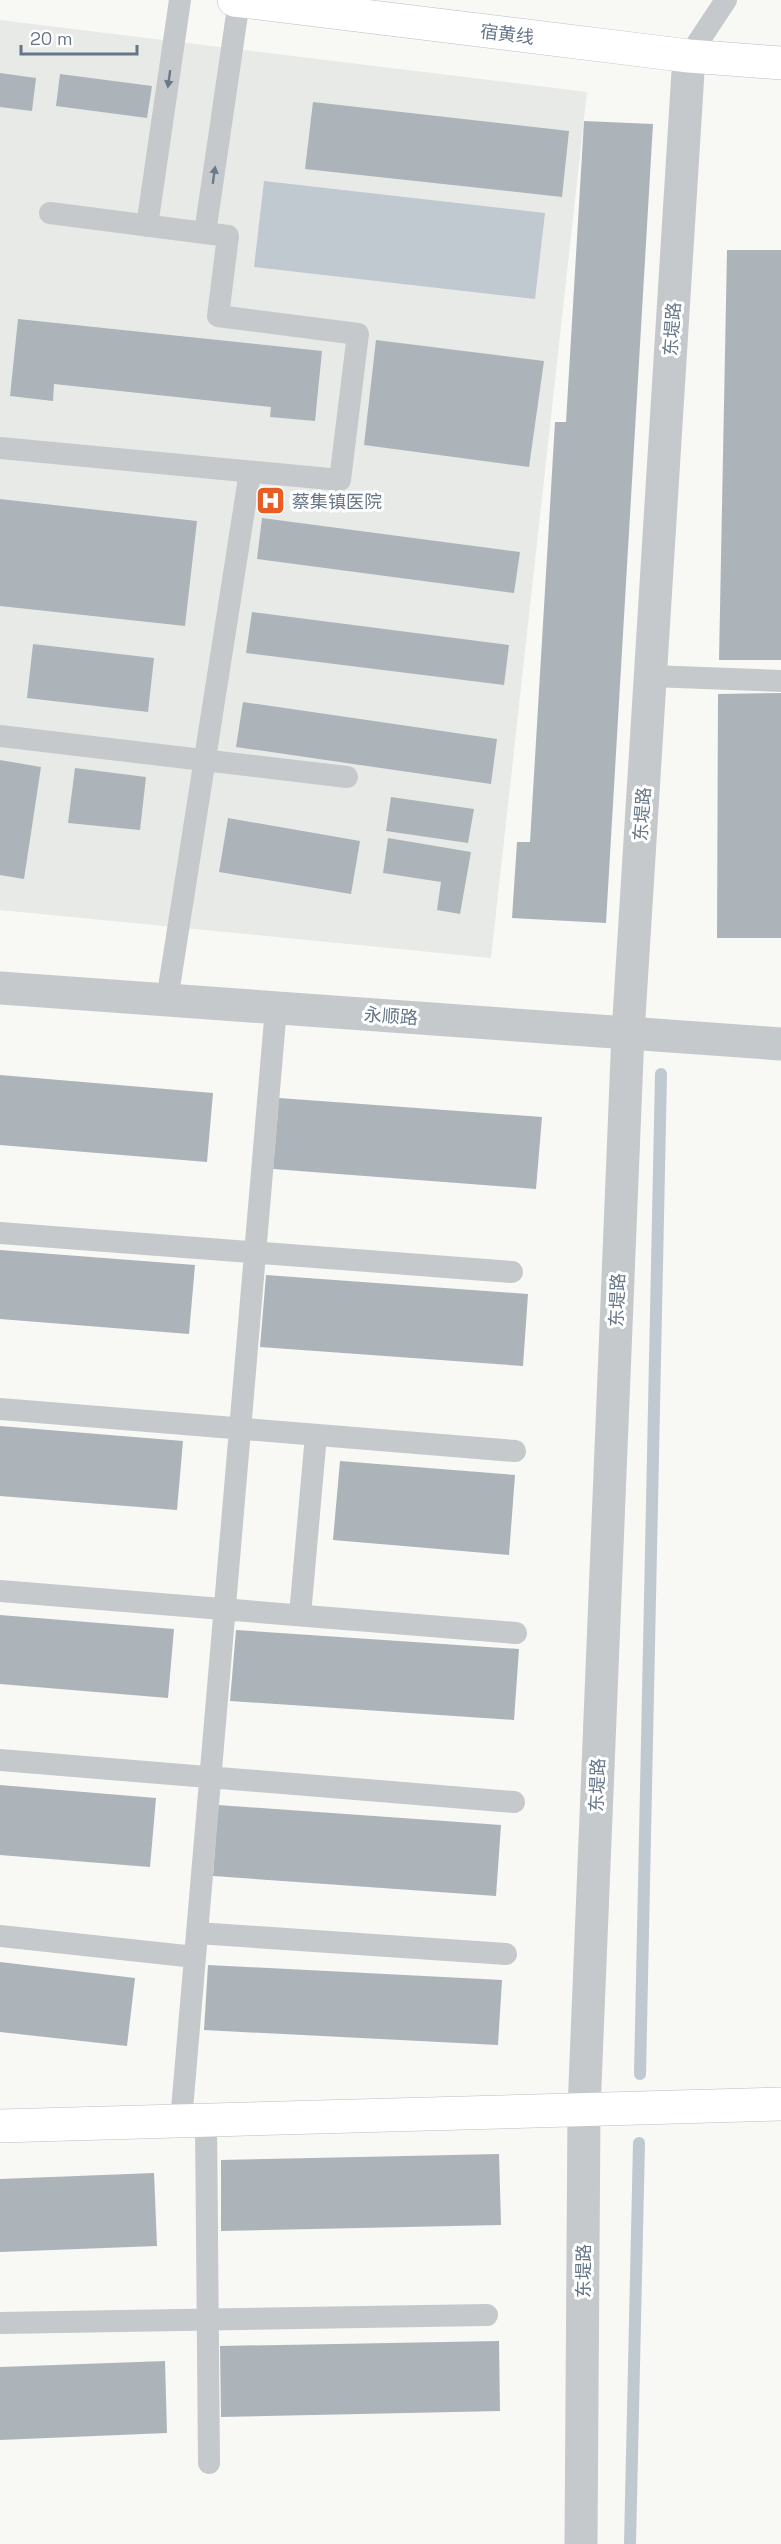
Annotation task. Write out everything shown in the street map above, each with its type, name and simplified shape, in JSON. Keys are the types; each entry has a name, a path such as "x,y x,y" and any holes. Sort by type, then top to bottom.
{"street":[{"name":"宿黄线","path":"234,0 689,56 781,63"},
{"name":"东堤路","path":"581,2544 584,2110 628,1033 689,56"},
{"name":"永顺路","path":"0,988 781,1044"},
{"path":"0,2126 781,2104"}],"lane":[{"path":"147,226 180,0"},
{"path":"689,56 726,0"},
{"path":"205,233 238,1"},
{"path":"0,448 340,480 358,334 218,316 228,236 50,213"},
{"path":"167,1000 250,472"},
{"path":"651,676 781,681"},
{"path":"0,736 347,777"},
{"path":"209,2463 208,2319 194,2121 195,1957 276,1008"},
{"path":"0,1233 512,1272"},
{"path":"0,1409 515,1451"},
{"path":"300,1616 316,1435"},
{"path":"0,1592 516,1633"},
{"path":"0,1760 514,1802"},
{"path":"197,1932 506,1954"},
{"path":"0,1936 195,1957"},
{"path":"0,2323 487,2315"}],"shaded area":[{"name":"蔡集镇医院","path":"0,20 587,92 491,958 0,910"},
{"path":"264,181 545,213 535,299 254,267"}],"building":[{"path":"0,73 36,78 32,111 0,107"},
{"path":"60,74 152,86 147,118 56,106"},
{"path":"313,102 569,131 562,197 305,169"},
{"path":"584,121 653,124 606,923 512,918 517,842 530,842 555,422 566,422"},
{"path":"727,250 781,250 781,660 719,660"},
{"path":"18,319 322,351 315,421 270,417 271,407 54,384 53,401 10,396"},
{"path":"376,340 544,361 529,467 364,445"},
{"path":"0,499 197,521 185,626 0,606"},
{"path":"262,518 520,552 514,593 257,559"},
{"path":"252,612 509,645 504,685 246,653"},
{"path":"33,644 154,658 148,712 27,698"},
{"path":"781,693 781,938 717,938 718,694"},
{"path":"243,702 497,739 491,784 236,747"},
{"path":"0,760 41,767 24,879 0,875"},
{"path":"75,768 146,777 140,830 68,823"},
{"path":"391,797 474,809 468,843 386,831"},
{"path":"228,818 360,841 351,894 219,872"},
{"path":"388,838 471,852 460,914 437,910 441,882 383,873"},
{"path":"0,1075 213,1093 207,1162 0,1145"},
{"path":"279,1098 542,1117 536,1189 273,1169"},
{"path":"0,1250 195,1265 189,1334 0,1319"},
{"path":"266,1275 528,1294 523,1366 260,1347"},
{"path":"0,1426 183,1441 177,1510 0,1496"},
{"path":"340,1461 515,1475 509,1555 333,1540"},
{"path":"0,1615 174,1629 168,1698 0,1684"},
{"path":"236,1630 519,1649 514,1720 230,1701"},
{"path":"0,1785 156,1798 150,1867 0,1855"},
{"path":"218,1805 501,1825 496,1896 213,1876"},
{"path":"0,1962 135,1978 127,2046 0,2032"},
{"path":"208,1965 502,1980 498,2045 204,2030"},
{"path":"499,2154 501,2225 221,2231 221,2160"},
{"path":"154,2173 157,2246 0,2252 0,2179"},
{"path":"499,2341 500,2411 221,2417 220,2346"},
{"path":"165,2361 167,2433 0,2440 0,2367"}],"waterway":[{"path":"640,2074 661,1074"},
{"path":"630,2544 639,2143"}],"place":[{"name":"蔡集镇医院","path":"271,501"}]}
